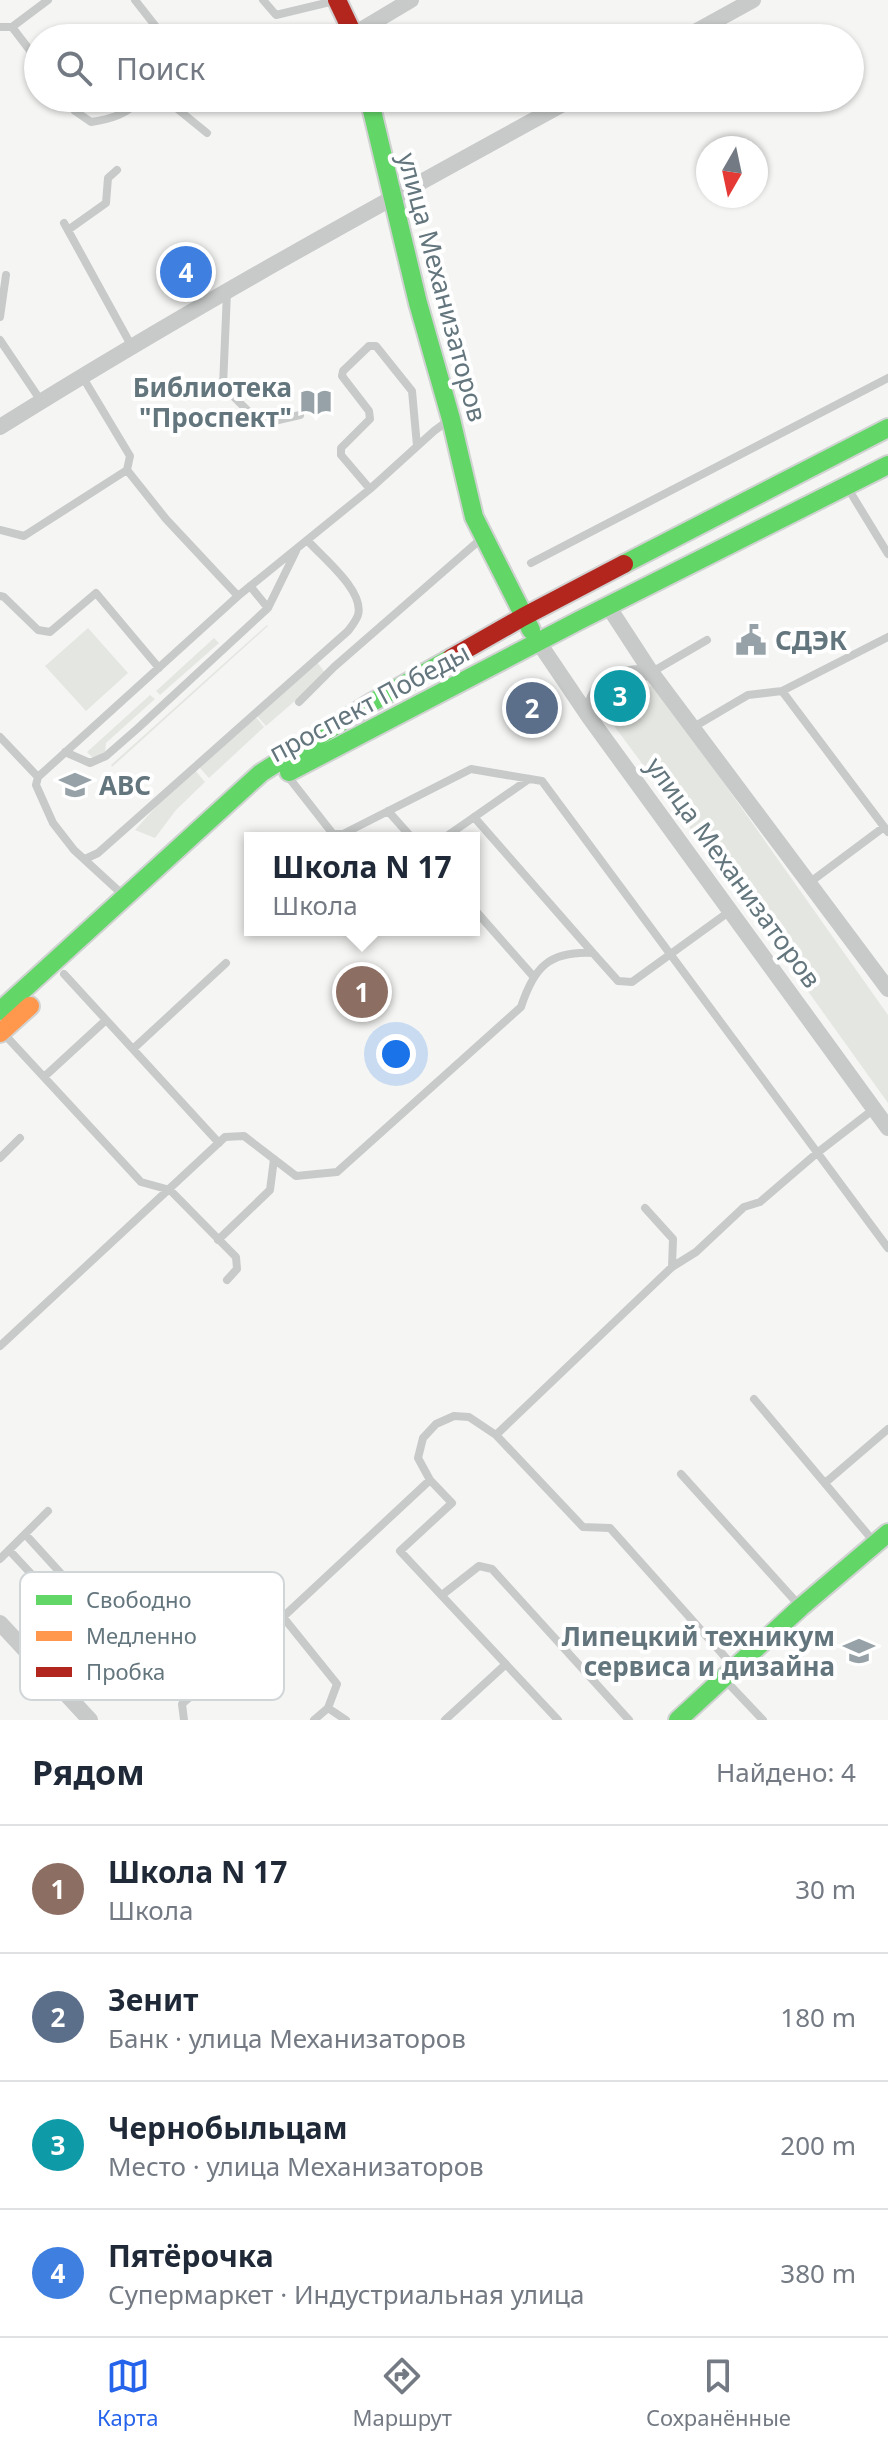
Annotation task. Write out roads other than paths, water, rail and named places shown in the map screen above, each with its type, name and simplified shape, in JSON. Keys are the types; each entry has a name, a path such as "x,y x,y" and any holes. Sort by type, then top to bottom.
{"main road":[{"path":"337,0 348,24"},
{"name":"улица Механизаторов","path":"372,112 474,517 539,643"},
{"name":"проспект Победы","path":"0,1011 121,892 266,769 371,703 523,617 888,428"},
{"name":"проспект Победы","path":"1,1032 274,781 608,606 888,465"},
{"path":"803,471 806,487 819,500"},
{"path":"678,1720 801,1607 882,1538"}],"street":[{"path":"373,24 411,0"},
{"path":"709,24 753,0"},
{"path":"0,427 131,345 549,112"},
{"name":"улица Механизаторов","path":"608,606 651,672 888,989"},
{"name":"улица Механизаторов","path":"539,643 589,717 888,1128"},
{"path":"589,717 600,687 621,675 651,672"},
{"path":"0,1623 20,1645"},
{"path":"72,1701 90,1720"}],"lane":[{"path":"0,27 12,27 48,0"},
{"path":"135,0 154,24"},
{"path":"263,0 276,15 337,0"},
{"path":"12,27 24,43"},
{"path":"76,112 91,122 115,119 126,112"},
{"path":"181,112 207,133"},
{"path":"117,170 108,178 106,203 66,226 131,345"},
{"path":"0,317 6,275"},
{"path":"227,291 223,386 261,424 300,415"},
{"path":"0,340 41,401"},
{"path":"370,489 341,455 341,448 370,419 369,411 342,376 343,371 369,346 376,346 412,391 417,446"},
{"path":"0,530 24,536 127,470 130,456 82,376"},
{"path":"531,563 888,378"},
{"path":"208,393 223,386"},
{"path":"121,892 74,850 53,823 36,785 38,777 238,596 451,419"},
{"path":"127,470 166,519 238,596"},
{"path":"846,486 888,554"},
{"path":"299,702 483,537"},
{"path":"85,859 98,853 348,631 358,616 356,593 307,540"},
{"path":"65,752 90,763 106,756 268,608 297,548"},
{"path":"250,586 268,608"},
{"path":"0,596 38,630 50,632 96,593 159,668"},
{"path":"692,728 748,695 782,691 888,637"},
{"path":"651,672 707,640"},
{"path":"317,659 327,674"},
{"path":"782,691 886,830 809,883"},
{"path":"0,737 38,777"},
{"path":"352,832 471,769 542,781 888,1248"},
{"path":"285,774 331,832"},
{"path":"453,832 529,779"},
{"path":"388,811 407,832"},
{"path":"474,817 618,981 632,982 730,911"},
{"path":"121,892 124,878"},
{"path":"480,916 533,976"},
{"path":"0,1346 225,1137 244,1136 296,1176 337,1172 521,1007 533,976 545,963 577,952 593,953"},
{"path":"133,1049 226,963"},
{"path":"64,974 219,1143"},
{"path":"44,1077 106,1020"},
{"path":"1,1032 141,1182 170,1190 236,1257 237,1269 227,1280"},
{"path":"496,1435 672,1267 696,1252 744,1207 760,1202 874,1109"},
{"path":"0,1158 20,1138"},
{"path":"218,1240 270,1190 274,1159"},
{"path":"645,1208 673,1239 672,1267"},
{"path":"754,1399 825,1483 882,1538"},
{"path":"558,1720 400,1551 452,1503 430,1480 418,1458 423,1438 436,1424 454,1416 469,1417 496,1435 583,1527 610,1528 729,1673 763,1720"},
{"path":"825,1483 888,1429"},
{"path":"681,1474 801,1607"},
{"path":"284,1616 430,1480"},
{"path":"0,1559 48,1511"},
{"path":"25,1534 59,1572"},
{"path":"9,1550 29,1572"},
{"path":"442,1595 479,1566 492,1569 629,1720"},
{"path":"284,1618 337,1684 328,1708 314,1720"},
{"path":"445,1720 506,1664"},
{"path":"184,1720 182,1704 187,1700"},
{"path":"328,1708 346,1720"}],"place":[{"name":"Пятёрочка","path":"186,272"},
{"name":"Библиотека \"Проспект\"","path":"316,402"},
{"name":"СДЭК","path":"751,640"},
{"name":"Чернобыльцам","path":"620,696"},
{"name":"Зенит","path":"532,708"},
{"name":"АВС","path":"75,785"},
{"name":"Школа N 17","path":"362,992"},
{"name":"Липецкий техникум сервиса и дизайна","path":"859,1651"}]}
